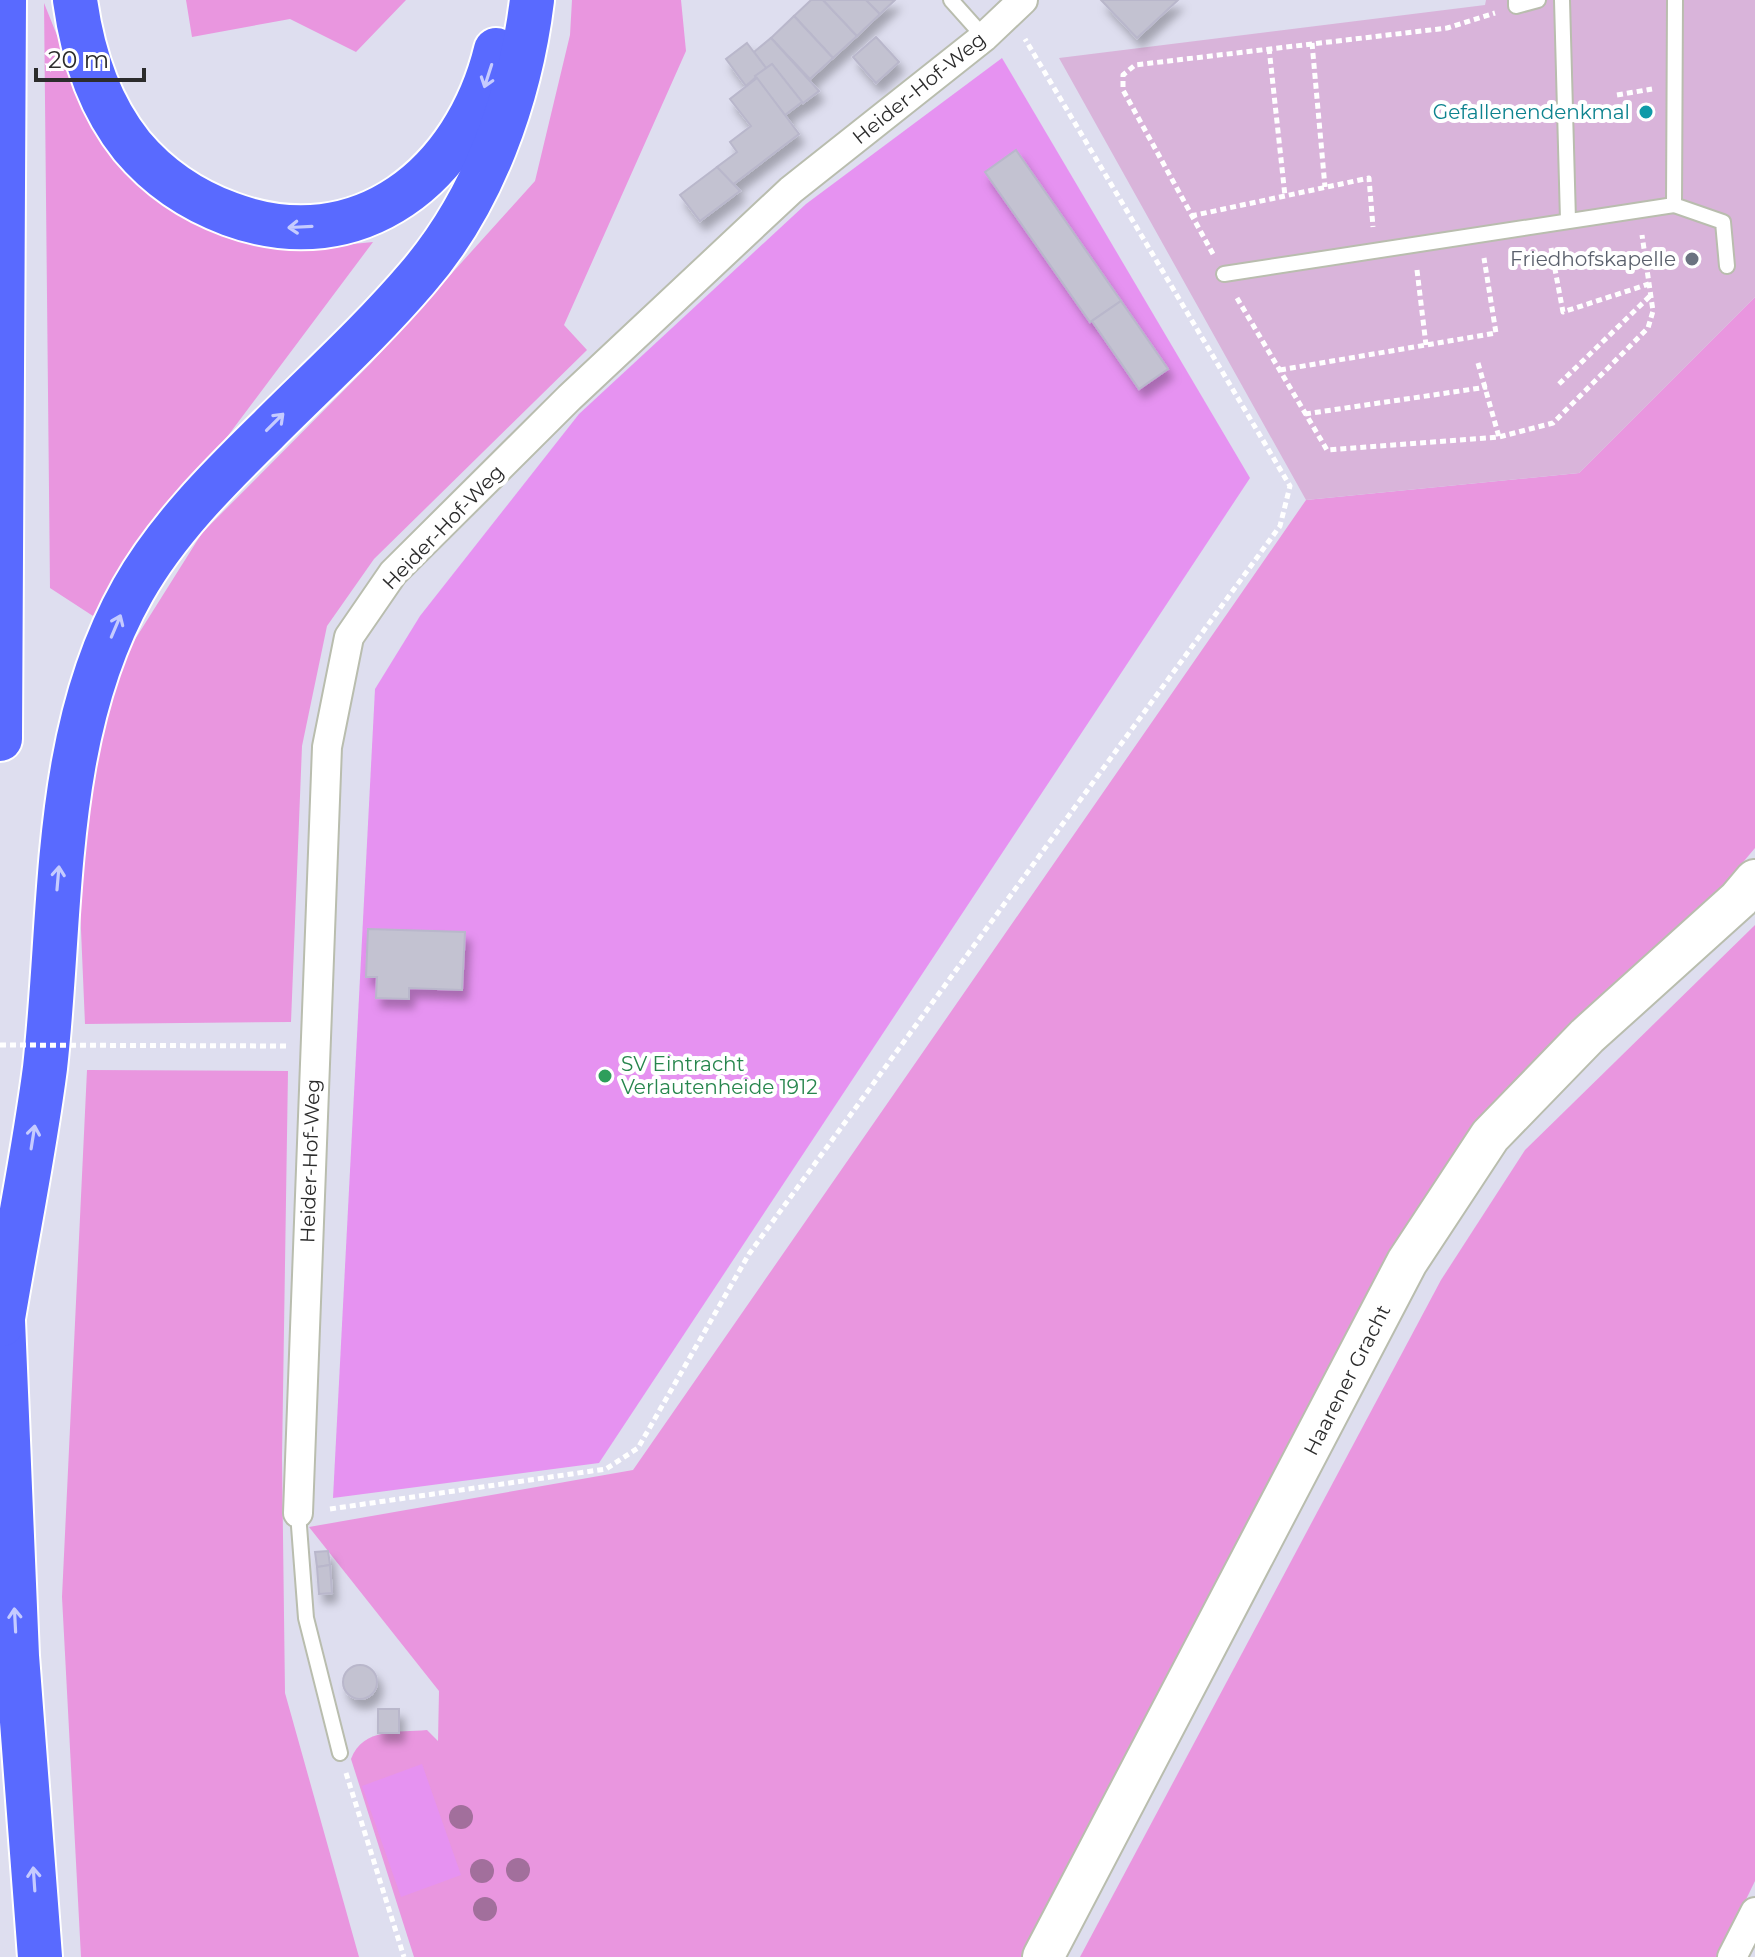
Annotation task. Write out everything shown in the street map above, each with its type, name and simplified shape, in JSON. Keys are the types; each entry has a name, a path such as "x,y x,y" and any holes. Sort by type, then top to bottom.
{"highway":[{"path":"0,739 4,0"},
{"path":"75,0 79,26 98,89 131,144 154,169 185,193 219,210 264,225 291,228 340,223 374,213 429,176 457,142 481,99 496,53 504,0"},
{"path":"2,1324 45,1067 68,792 94,685 116,623 159,550 195,506 419,276 456,222 502,129 526,44 532,0"},
{"path":"0,1162 2,1324 17,1656 40,1957"}],"main road":[{"name":"Haarener Gracht","path":"1043,1957 1407,1262 1490,1136 1587,1036 1739,899 1755,880"}],"street":[{"name":"Heider-Hof-Weg","path":"298,1513 327,747 349,637 393,573 569,398 791,190 984,37 1016,6"},
{"path":"1732,1957 1755,1912"}],"lane":[{"path":"951,0 984,37"},
{"path":"1516,0 1516,6 1538,0"},
{"path":"1562,0 1568,220"},
{"path":"1674,205 1675,0"},
{"path":"1224,274 1674,205 1723,222 1727,266"},
{"path":"298,1513 306,1618 340,1753"}],"path":[{"path":"298,1513 606,1469 638,1448 749,1254 1280,526 1290,486 1016,6"},
{"path":"1312,43 1325,187"},
{"path":"1269,48 1285,196"},
{"path":"1191,216 1369,178 1375,251"},
{"path":"1547,224 1563,312 1649,284"},
{"path":"1280,370 1496,333 1480,234"},
{"path":"1414,245 1426,345"},
{"path":"1559,384 1651,295"},
{"path":"1478,363 1499,437"},
{"path":"1305,414 1487,387"},
{"path":"0,1045 290,1046"},
{"path":"340,1753 404,1957"}],"shaded area":[{"path":"186,0 406,0 356,52 290,19 192,37"},
{"path":"572,0 681,0 686,51 564,325 587,350 374,559 327,626 302,746 291,1022 85,1024 77,836 117,668 202,533 371,363 535,181 570,35"},
{"path":"1486,0 1755,0 1755,297 1579,473 1306,500 1059,58 1485,5"},
{"path":"44,3 85,105 223,234 293,250 373,242 93,616 50,588"},
{"name":"SV Eintracht Verlautenheide 1912","path":"1002,58 1250,478 599,1463 333,1498 375,689 420,616 579,414 806,204"},
{"path":"1755,297 1755,848 1723,886 1574,1022 1391,1252 1022,1957 414,1957 351,1759 364,1741 383,1734 427,1730 438,1741 439,1691 309,1527 633,1470 1306,500 1579,473"},
{"path":"1755,925 1755,1881 1718,1957 1080,1957 1441,1280 1525,1150"},
{"path":"87,1070 288,1071 282,1458 285,1693 359,1957 81,1957 62,1597"},
{"path":"422,1764 461,1875 401,1897 362,1786"}],"building":[{"path":"811,0 823,0 857,36 833,58 794,16"},
{"path":"823,0 866,0 880,14 857,36"},
{"path":"866,0 895,0 880,14"},
{"path":"1101,0 1178,0 1137,38"},
{"path":"794,16 833,58 810,79 771,38"},
{"path":"876,37 899,62 876,83 853,57"},
{"path":"771,38 819,91 803,103 772,64 766,68 754,52"},
{"path":"747,43 766,68 746,86 726,59"},
{"path":"772,64 802,102 785,115 755,76"},
{"path":"757,78 799,134 731,186 717,167 737,152 730,142 751,126 730,99"},
{"path":"1016,150 1121,301 1090,322 985,172"},
{"path":"717,167 740,191 700,221 680,195"},
{"path":"1121,301 1168,369 1139,389 1092,321"},
{"path":"368,929 465,932 462,990 409,988 409,999 376,998 377,977 366,977"},
{"path":"328,1551 330,1565 317,1567 315,1552"},
{"path":"330,1565 332,1593 319,1594 317,1567"},
{"path":"360,1665 372,1670 377,1682 372,1694 360,1699 348,1694 343,1682 348,1670"},
{"path":"378,1709 399,1709 399,1733 378,1733"}],"place":[{"name":"Gefallenendenkmal","path":"1646,112"},
{"name":"Friedhofskapelle","path":"1692,259"},
{"name":"SV Eintracht Verlautenheide 1912","path":"605,1076"}]}
